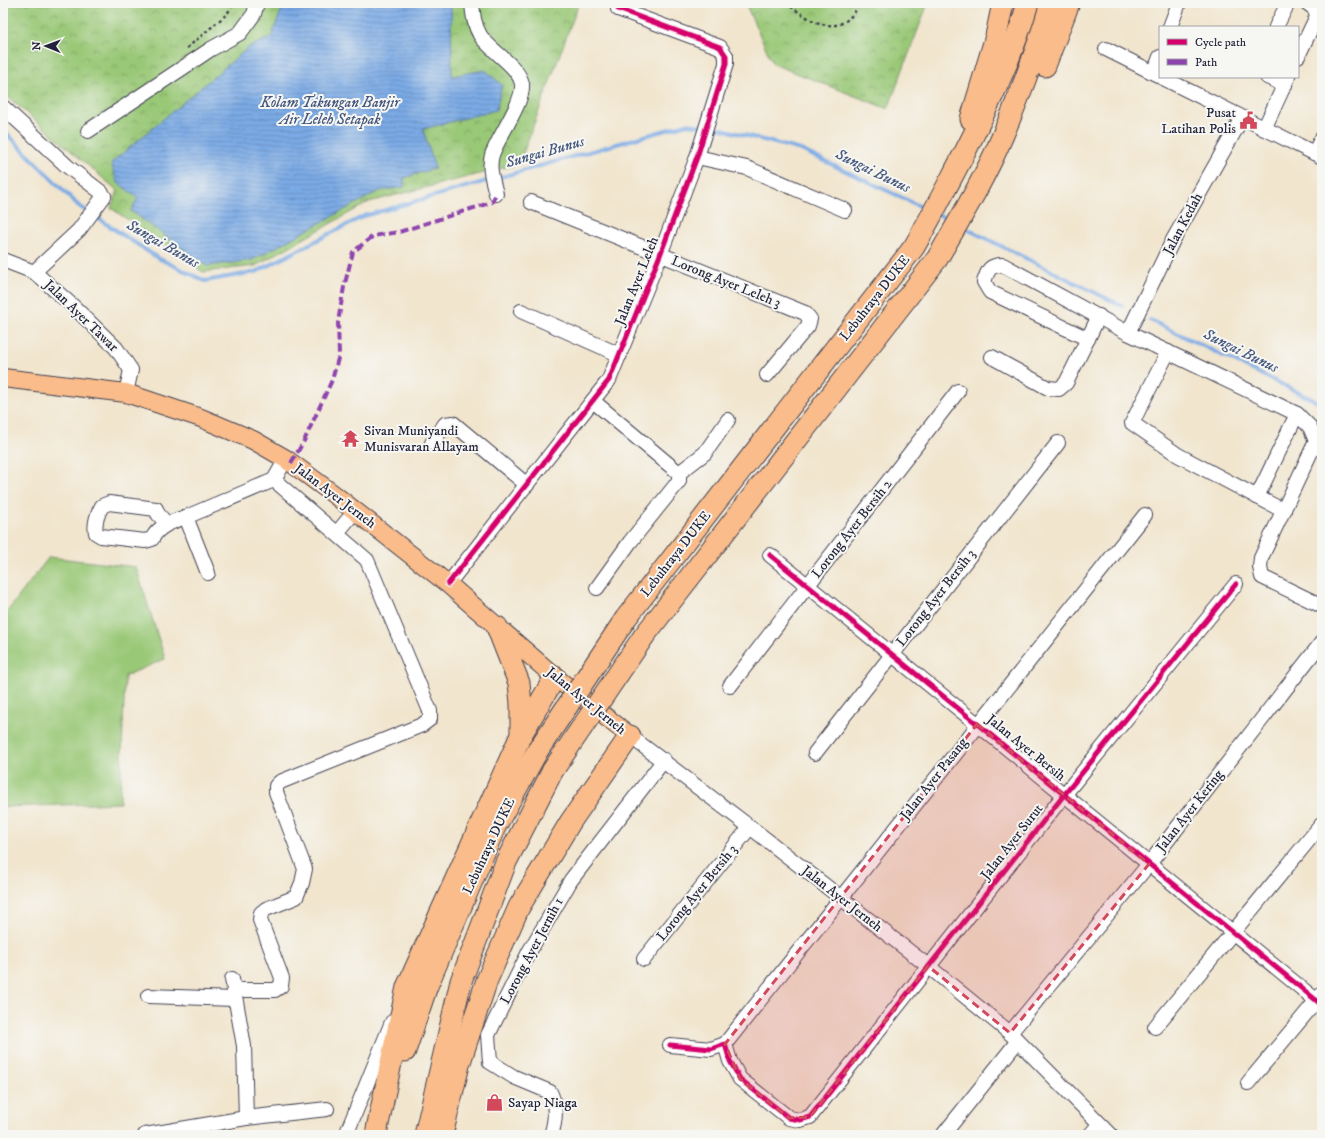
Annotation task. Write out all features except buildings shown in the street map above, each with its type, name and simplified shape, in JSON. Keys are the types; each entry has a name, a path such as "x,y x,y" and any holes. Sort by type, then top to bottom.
{"highway":[{"path":"956,168 996,36 1003,3"},
{"name":"Lebuhraya DUKE","path":"376,1132 427,986 495,827 538,750 626,618 914,247 940,203 956,168 996,90 1019,33 1028,3"},
{"name":"Lebuhraya DUKE","path":"425,1135 461,981 506,862 553,770 644,636 937,259 964,213 1003,136 1040,40 1051,3"},
{"path":"1003,136 1041,76 1069,3"},
{"path":"497,626 519,683 521,735"},
{"path":"376,1132 407,987 521,735 555,677"},
{"path":"442,1135 459,1065 487,980 519,907 571,821 630,736"}],"main road":[{"name":"Jalan Ayer Jerneh","path":"3,378 126,393 201,418 253,440 286,459 448,584 555,677 630,736"}],"street":[{"path":"88,131 211,49 240,33 254,14 257,3"},
{"path":"472,3 473,18 481,36 516,73 522,84 520,96 492,155 490,169 496,194"},
{"path":"1170,26 1179,3"},
{"path":"1276,26 1288,3"},
{"path":"1299,54 1317,16 1316,9 1308,3"},
{"name":"Jalan Ayer Leleh","path":"448,584 609,380 660,256 705,136 726,64 726,56 720,48 618,9"},
{"path":"1106,49 1159,76"},
{"path":"1163,78 1318,155 1322,138"},
{"path":"1264,129 1287,81 1272,78"},
{"path":"3,107 67,166 101,192 104,196 79,230 34,272"},
{"name":"Jalan Kedah","path":"1128,333 1173,240 1242,118"},
{"path":"697,157 747,168 846,210"},
{"name":"Lorong Ayer Leleh 3","path":"531,202 660,256 804,313 810,319 808,326 767,375"},
{"name":"Jalan Ayer Tawar","path":"3,260 34,272 74,307 116,348 131,370 126,393"},
{"path":"1088,339 990,292 984,282 989,268 993,265 1003,265 1128,333 1297,414 1310,427 1316,441 1261,558 1260,567 1262,577 1321,602"},
{"path":"521,311 620,355"},
{"path":"992,357 1048,388 1059,389 1066,383 1099,316"},
{"path":"1168,352 1132,423 1178,455 1284,511"},
{"name":"Lorong Ayer Bersih 2","path":"730,686 958,391"},
{"path":"593,401 679,473"},
{"path":"1257,497 1297,414"},
{"path":"679,473 705,453 728,420"},
{"path":"432,442 445,424 453,423 527,485"},
{"name":"Lorong Ayer Bersih 3","path":"815,753 1058,443"},
{"path":"167,524 158,514 156,509 109,503 102,506 99,511 95,529 96,533 101,536 145,542 152,539 154,534 167,524 274,480 286,459"},
{"path":"597,588 630,542 679,481 679,473"},
{"path":"148,996 234,989 275,990 281,986 282,978 260,920 261,913 266,909 296,897 302,883 305,869 276,792 276,786 280,782 422,725 430,719 430,710 367,560 274,480"},
{"path":"337,533 355,511"},
{"name":"Jalan Ayer Pasang","path":"725,1044 977,724 1145,515"},
{"path":"186,517 208,573"},
{"name":"Jalan Ayer Bersih","path":"770,555 1232,932 1320,1000"},
{"name":"Jalan Ayer Surut","path":"725,1044 730,1061 740,1079 789,1118 800,1120 810,1117 1064,795 1236,584"},
{"name":"Jalan Ayer Kering","path":"942,1135 1013,1037 1322,642"},
{"name":"Jalan Ayer Jerneh","path":"630,736 664,760 928,966 1013,1037 1095,1130 1111,1135"},
{"name":"Lorong Ayer Jernih 1","path":"551,1135 555,1123 555,1102 550,1092 514,1077 490,1062 488,1035 533,946 571,880 664,760"},
{"path":"1155,1027 1322,824"},
{"name":"Lorong Ayer Bersih 3","path":"644,959 750,827"},
{"path":"346,1135 407,987"},
{"path":"234,989 244,1046 246,1118"},
{"path":"1248,1083 1320,1000"},
{"path":"670,1045 711,1048 725,1044"},
{"path":"145,1135 246,1118 327,1109"}],"path":[{"path":"786,3 810,20 825,26 841,23 854,15 860,3"}],"highlighted area":[{"path":"977,724 1149,864 1010,1033 928,966 810,1117 789,1118 740,1079 725,1044"}],"green space":[{"path":"3,3 579,3 519,164 369,202 255,266 203,272 111,208 118,191 9,98 3,86"},
{"path":"745,3 928,3 888,109 773,64"},
{"path":"49,557 136,567 165,659 125,676 120,803 3,807 3,617"}],"water":[{"name":"Kolam Takungan Banjir Air Leleh Setapak","path":"284,3 451,3 452,76 485,70 502,85 496,110 423,129 435,168 404,178 404,187 379,191 252,260 207,266 131,211 138,198 117,182 111,163 249,47 271,38"}],"waterway":[{"name":"Sungai Bunus","path":"3,130 79,206 158,258 205,281 256,272 364,216 687,124 722,129 801,150 928,210"},
{"name":"Sungai Bunus","path":"938,214 951,221"},
{"name":"Sungai Bunus","path":"963,227 1122,306"},
{"name":"Sungai Bunus","path":"1150,320 1322,404"}],"marked path":[{"path":"291,463 304,441 332,380 339,355 338,322 344,287 353,252 373,236 399,232 492,202 496,194"}],"cycle path":[{"path":"448,584 609,380 660,255 697,157 726,64 726,56 720,47 618,9"},
{"path":"770,555 1322,1005"},
{"path":"670,1045 711,1049 725,1044 730,1061 740,1079 789,1118 800,1120 810,1117 1064,795 1236,584"}],"place":[{"name":"Pusat Latihan Polis","path":"1249,121"},
{"name":"Sivan Muniyandi Munisvaran Allayam","path":"351,439"},
{"name":"Sayap Niaga","path":"495,1103"}]}
